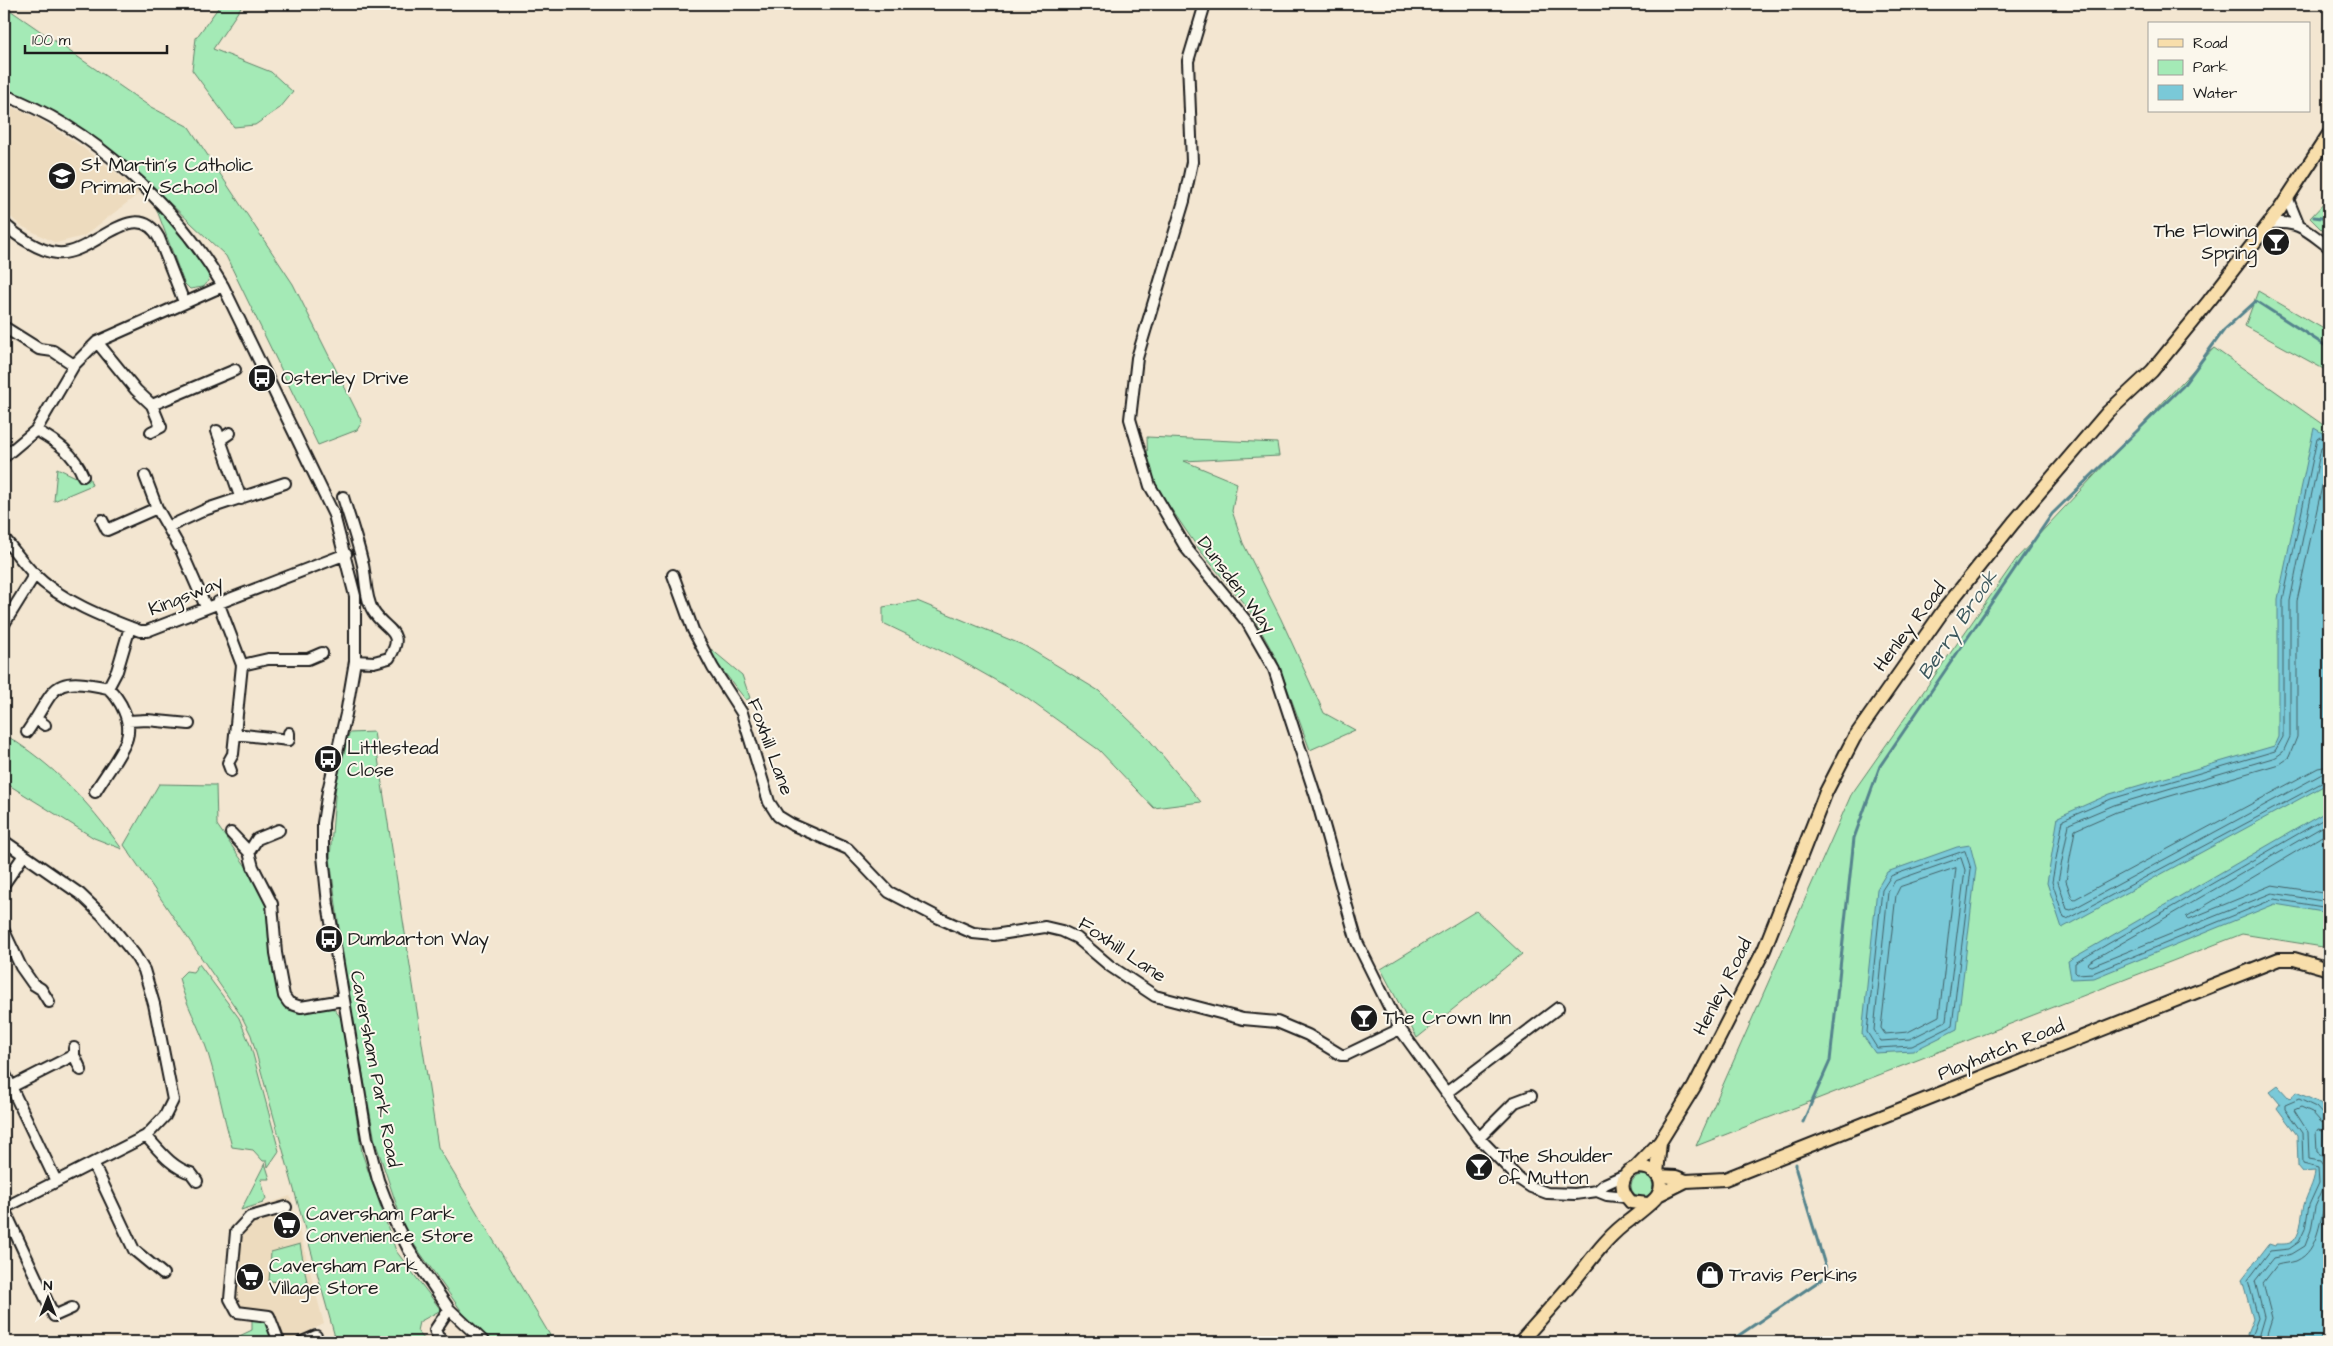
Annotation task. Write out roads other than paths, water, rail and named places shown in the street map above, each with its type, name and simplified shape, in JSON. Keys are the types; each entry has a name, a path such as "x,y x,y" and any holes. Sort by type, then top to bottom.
{"main road":[{"name":"Henley Road","path":"1630,1171 1660,1142 1694,1087 1764,950 1826,792 1854,738 1932,627 2014,522 2108,412 2152,371 2270,223 2329,134"},
{"name":"Playhatch Road","path":"1658,1175 1676,1177 1686,1181 1714,1180 1744,1172 2279,959 2294,959 2329,969"},
{"name":"Henley Road","path":"1658,1175 1660,1142"},
{"path":"1520,1342 1620,1226 1658,1196 1661,1186 1658,1175 1645,1167 1630,1171 1622,1184 1626,1197 1620,1226"},
{"name":"Playhatch Road","path":"1658,1196 1686,1181"},
{"path":"1626,1197 1636,1204 1647,1204"}],"street":[{"name":"Dunsden Way","path":"1205,4 1188,61 1192,162 1184,201 1137,358 1130,419 1150,486 1186,548 1246,622 1274,669 1316,797 1357,942 1400,1029 1479,1138 1508,1169 1531,1187 1556,1194 1597,1191 1607,1195 1626,1197"},
{"name":"Caversham Park Road","path":"4,95 50,117 125,170 155,197 206,257 223,286 334,515 346,554 355,596 355,661 323,823 324,878 367,1138 378,1180 392,1216 409,1250 449,1309 484,1342"},
{"path":"2288,197 2298,224 2329,247"},
{"path":"5,228 39,247 57,254 67,253 88,246 119,226 131,222 144,223 154,228 184,302"},
{"path":"2270,223 2298,224"},
{"path":"4,457 36,430 74,365 97,342 223,286"},
{"path":"4,327 39,349 53,351 74,365"},
{"path":"97,342 136,390 152,405 159,431"},
{"path":"152,405 235,370"},
{"path":"36,430 66,448 75,468 83,476"},
{"path":"230,433 219,435 241,499"},
{"path":"145,476 156,508 181,550 206,607"},
{"path":"168,527 207,509 285,483"},
{"path":"346,502 372,610 394,633 397,640 396,647 389,658 374,662 355,661"},
{"path":"102,520 105,531 156,508"},
{"name":"Kingsway","path":"4,538 46,584 91,611 130,627 147,631 346,554"},
{"path":"4,624 35,574"},
{"name":"Foxhill Lane","path":"673,575 693,630 713,668 742,713 769,802 778,816 791,824 848,848 889,892 973,933 994,935 1045,927 1062,931 1076,938 1110,966 1155,996 1243,1020 1277,1022 1308,1035 1342,1054 1346,1055 1400,1029"},
{"path":"218,602 242,665 234,754 228,763 231,771"},
{"path":"108,688 116,671 130,627"},
{"path":"242,665 268,658 308,660 322,653"},
{"path":"27,732 41,722 54,689 64,684 90,684 108,688 116,696 128,721 127,738 100,788"},
{"path":"128,721 147,720 177,729 189,724"},
{"path":"235,734 289,739"},
{"path":"249,852 257,839 279,830"},
{"path":"231,833 249,852 253,867 272,904 276,953 284,996 289,1003 301,1007 343,1000"},
{"path":"4,842 80,894 98,911 135,955 144,970 154,1004 173,1100 165,1116 146,1136 4,1208 50,1318 72,1308"},
{"path":"4,884 24,855"},
{"path":"4,931 21,967 33,984 41,989 49,1002"},
{"path":"1446,1092 1558,1008"},
{"path":"11,1087 74,1051 81,1070"},
{"path":"4,1072 56,1181"},
{"path":"1479,1138 1514,1102 1531,1096"},
{"path":"146,1136 173,1164 191,1173 197,1181"},
{"path":"93,1163 134,1250 164,1274"},
{"name":"Dunsden Way","path":"1597,1191 1605,1184 1630,1171"},
{"path":"279,1342 269,1316 237,1312 230,1298 236,1232 250,1217 286,1207"},
{"path":"445,1342 438,1338 435,1330 449,1309"},
{"path":"302,1342 316,1336"}],"water":[{"path":"2314,428 2329,437 2329,783 2062,928 2047,883 2058,817 2110,794 2274,746 2278,737 2278,599"},
{"path":"2329,810 2329,913 2275,904 2094,978 2071,979 2068,961"},
{"path":"1970,845 1976,868 1957,1029 1913,1051 1875,1053 1862,1034 1877,889 1887,872 1957,847"},
{"path":"2278,1086 2290,1099 2296,1092 2320,1103 2329,1115 2329,1342 2249,1342 2247,1334 2253,1319 2242,1279 2269,1244 2275,1246 2276,1244 2289,1243 2295,1239 2299,1231 2304,1205 2315,1171 2303,1172 2298,1166 2297,1135 2277,1108 2280,1104 2270,1092"}],"waterway":[{"path":"2314,217 2329,219"},
{"name":"Berry Brook","path":"1803,1122 1830,1061 1854,838 1880,766 2052,514 2182,387 2224,330 2256,301 2329,348"},
{"name":"Berry Brook","path":"1729,1342 1828,1275 1796,1170 1796,1164"}],"place":[{"name":"St Martin's Catholic Primary School","path":"62,176"},
{"name":"The Flowing Spring","path":"2276,242"},
{"name":"Osterley Drive","path":"262,378"},
{"name":"Littlestead Close","path":"328,759"},
{"name":"Dumbarton Way","path":"329,939"},
{"name":"The Crown Inn","path":"1364,1018"},
{"name":"The Shoulder of Mutton","path":"1479,1167"},
{"name":"Caversham Park Convenience Store","path":"287,1225"},
{"name":"Travis Perkins","path":"1710,1275"},
{"name":"Caversham Park Village Store","path":"250,1277"}]}
